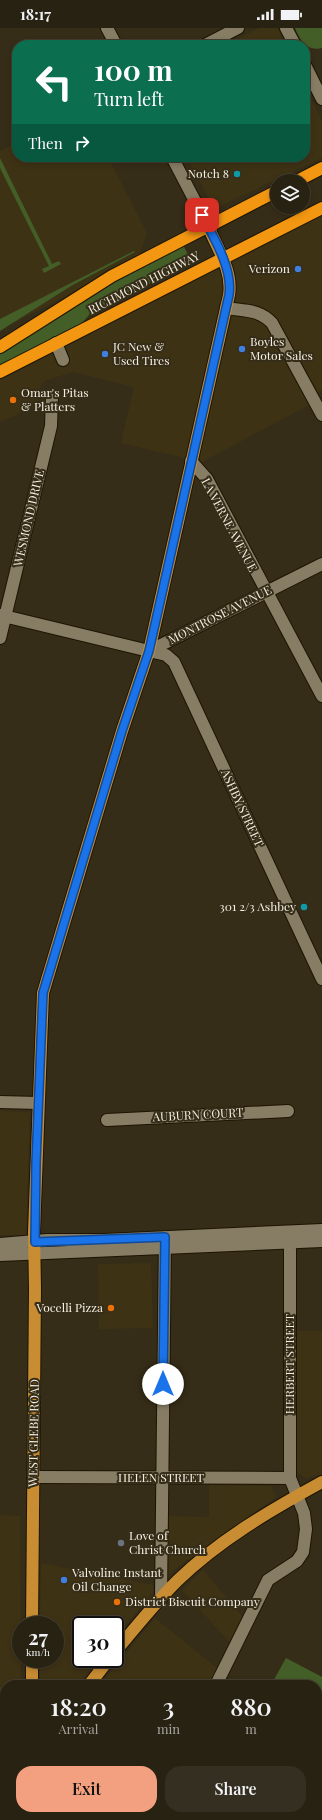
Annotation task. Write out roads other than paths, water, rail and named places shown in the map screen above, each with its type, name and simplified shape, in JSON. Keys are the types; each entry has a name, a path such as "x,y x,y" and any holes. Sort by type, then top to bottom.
{"highway":[{"path":"310,174 322,168"},
{"name":"RICHMOND HIGHWAY","path":"0,347 112,276 270,195"},
{"name":"RICHMOND HIGHWAY","path":"0,372 322,208"}],"main road":[{"name":"WEST GLEBE ROAD","path":"32,1616 35,1248 41,1011 46,979 149,651 226,308 230,287 228,273 208,226"},
{"path":"124,1642 178,1581 216,1548 248,1525 297,1495 322,1482"},
{"path":"32,1668 32,1680"},
{"path":"93,1680 102,1668"}],"street":[{"path":"107,28 113,40"},
{"path":"215,40 238,28"},
{"path":"286,28 292,40"},
{"path":"310,75 322,99"},
{"path":"175,162 208,226"},
{"path":"226,308 260,313 272,323 322,415"},
{"path":"56,343 63,360"},
{"name":"WESMOND DRIVE","path":"0,638 3,616 51,426 52,397"},
{"name":"LA VERNE AVENUE","path":"191,460 207,479 265,592 322,696"},
{"name":"MONTROSE AVENUE","path":"149,651 322,564"},
{"path":"3,616 149,651"},
{"name":"ASHBY STREET","path":"149,651 166,655 174,662 322,979"},
{"path":"0,1102 38,1103"},
{"name":"AUBURN COURT","path":"107,1120 288,1111"},
{"path":"0,1244 35,1248 165,1243 290,1237 322,1230"},
{"path":"290,1237 322,1241"},
{"name":"HERBERT STREET","path":"218,1680 268,1580 296,1561 303,1552 306,1529 304,1514 290,1478 290,1237"},
{"path":"161,1599 165,1243"},
{"path":"0,1255 35,1248"},
{"name":"HELEN STREET","path":"33,1477 290,1478"}],"place":[{"name":"Notch 8","path":"237,174"},
{"name":"Verizon","path":"298,269"},
{"name":"Boyles Motor Sales","path":"242,349"},
{"name":"JC New & Used Tires","path":"105,354"},
{"name":"Omar's Pitas & Platters","path":"13,400"},
{"name":"301 2/3 Ashbey","path":"304,907"},
{"name":"Vocelli Pizza","path":"111,1308"},
{"name":"Love of Christ Church","path":"121,1543"},
{"name":"Valvoline Instant Oil Change","path":"64,1580"},
{"name":"District Biscuit Company","path":"117,1602"}]}
